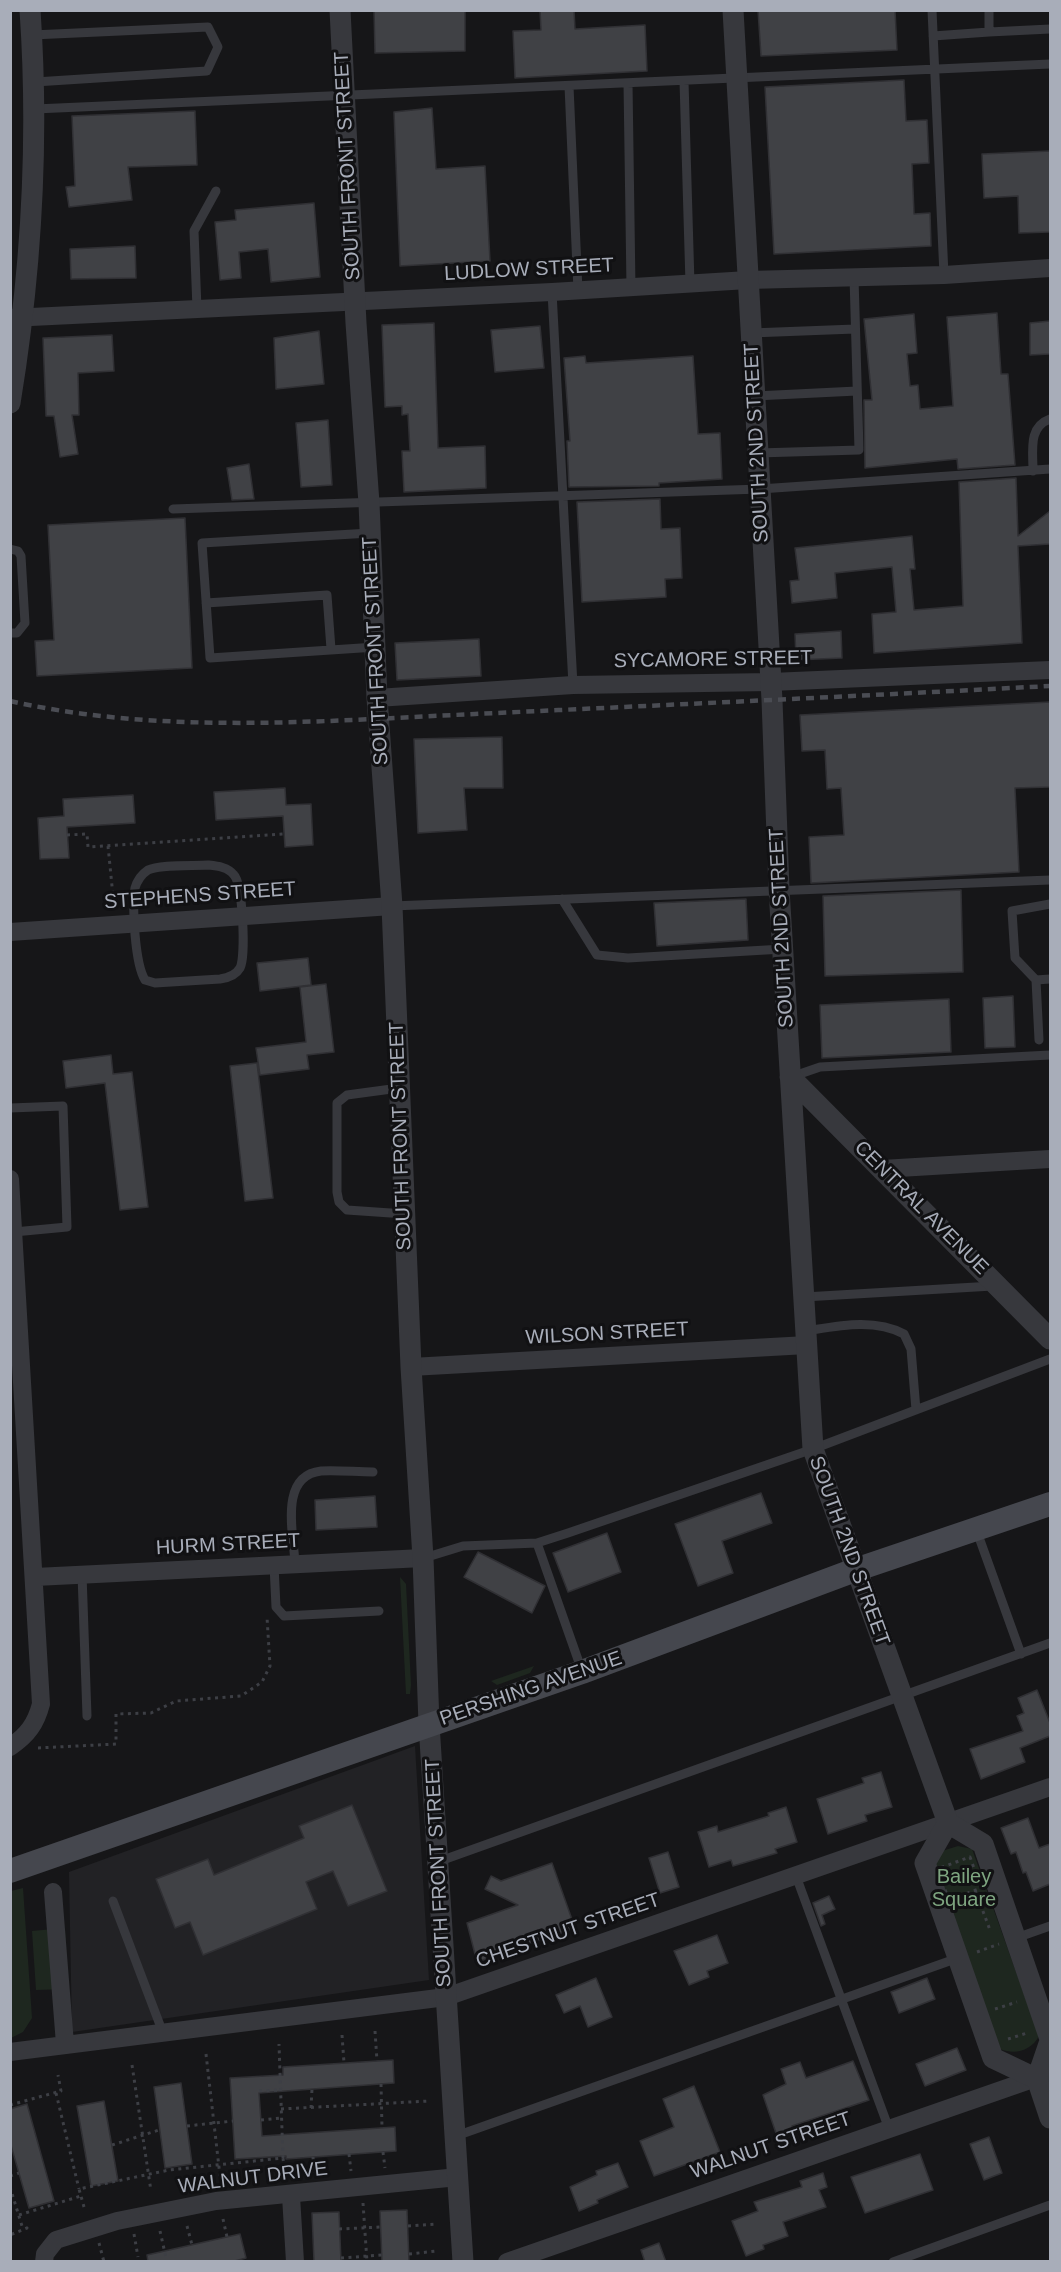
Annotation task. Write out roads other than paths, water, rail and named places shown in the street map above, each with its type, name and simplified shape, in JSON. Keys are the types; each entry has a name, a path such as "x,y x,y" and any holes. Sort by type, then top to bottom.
{"main road":[{"name":"PERSHING AVENUE","path":"10,1872 582,1672 855,1570 1050,1504"}],"street":[{"path":"10,403 16,317 33,185 35,82 30,10"},
{"name":"SOUTH FRONT STREET","path":"340,10 355,301 369,503 377,698 392,906 411,1367 423,1558 429,1724 440,1862 463,2262"},
{"name":"SOUTH 2ND STREET","path":"733,10 771,682 779,889 813,1449 948,1823"},
{"name":"LUDLOW STREET","path":"16,317 578,291 748,280 944,275 1050,268"},
{"name":"SYCAMORE STREET","path":"377,698 573,685 771,682 1050,670"},
{"name":"STEPHENS STREET","path":"10,932 392,906"},
{"name":"CENTRAL AVENUE","path":"790,1077 1050,1339"},
{"path":"882,1169 1050,1159"},
{"path":"10,1179 41,1704 36,1723 24,1737 10,1747"},
{"name":"WILSON STREET","path":"411,1367 806,1338"},
{"name":"HURM STREET","path":"34,1577 423,1558"},
{"name":"CHESTNUT STREET","path":"10,2052 446,1997 1050,1787"},
{"path":"1044,2076 993,2058 925,1863 948,1823 983,1844 1016,1938 1044,2037 1044,2076 1050,2118"},
{"path":"53,1892 65,2044"},
{"name":"WALNUT STREET","path":"507,2262 1044,2076"},
{"name":"WALNUT DRIVE","path":"44,2262 45,2254 56,2240 117,2221 289,2188 458,2177"},
{"path":"289,2188 294,2262"}],"lane":[{"path":"932,10 944,275"},
{"path":"989,10 989,32"},
{"path":"32,35 208,27 218,47 207,71 35,82"},
{"path":"933,36 1050,29"},
{"path":"35,109 1050,64"},
{"path":"684,81 690,284"},
{"path":"628,83 631,288"},
{"path":"568,86 578,291"},
{"path":"196,309 194,231 216,191"},
{"path":"758,453 859,450 854,277"},
{"path":"552,292 573,685"},
{"path":"751,333 855,329"},
{"path":"755,396 857,391"},
{"path":"1033,471 1034,432 1040,423 1050,418"},
{"path":"173,509 760,489 1050,470"},
{"path":"370,532 202,543 210,658 376,647"},
{"path":"10,549 18,551 21,556 26,623 17,633 10,633"},
{"path":"206,603 327,596 331,649"},
{"path":"208,865 222,867 235,875 241,891 242,957 240,969 229,977 220,979 155,983 145,980 139,966 135,923 135,888 140,877 150,869 208,865"},
{"path":"392,906 1050,880"},
{"path":"562,899 597,955 628,958 783,948"},
{"path":"1039,1040 1036,980 1015,958 1012,911 1050,904"},
{"path":"1036,980 1050,979"},
{"path":"790,1077 820,1067 1050,1055"},
{"path":"399,1088 346,1095 337,1103 337,1192 339,1202 347,1210 405,1214"},
{"path":"10,1107 63,1106 67,1227 14,1232"},
{"path":"804,1297 998,1286"},
{"path":"806,1338 856,1324 882,1326 904,1334 911,1349 916,1410"},
{"path":"423,1558 463,1546 537,1543 813,1449 1050,1359"},
{"path":"295,1564 291,1503 302,1479 319,1471 373,1472"},
{"path":"976,1529 1021,1654"},
{"path":"537,1543 582,1672"},
{"path":"274,1565 276,1607 284,1616 379,1611"},
{"path":"82,1574 87,1716"},
{"path":"440,1862 1050,1643"},
{"path":"796,1876 890,2129"},
{"path":"113,1901 163,2033"},
{"path":"1016,1938 1050,1926"},
{"path":"456,2136 958,1958"},
{"path":"893,2262 1050,2205"}],"railway":[{"path":"10,701 67,712 125,718 242,723 359,720 1050,686"}],"park label":[{"name":"Bailey Square","path":"964,1888"}]}
